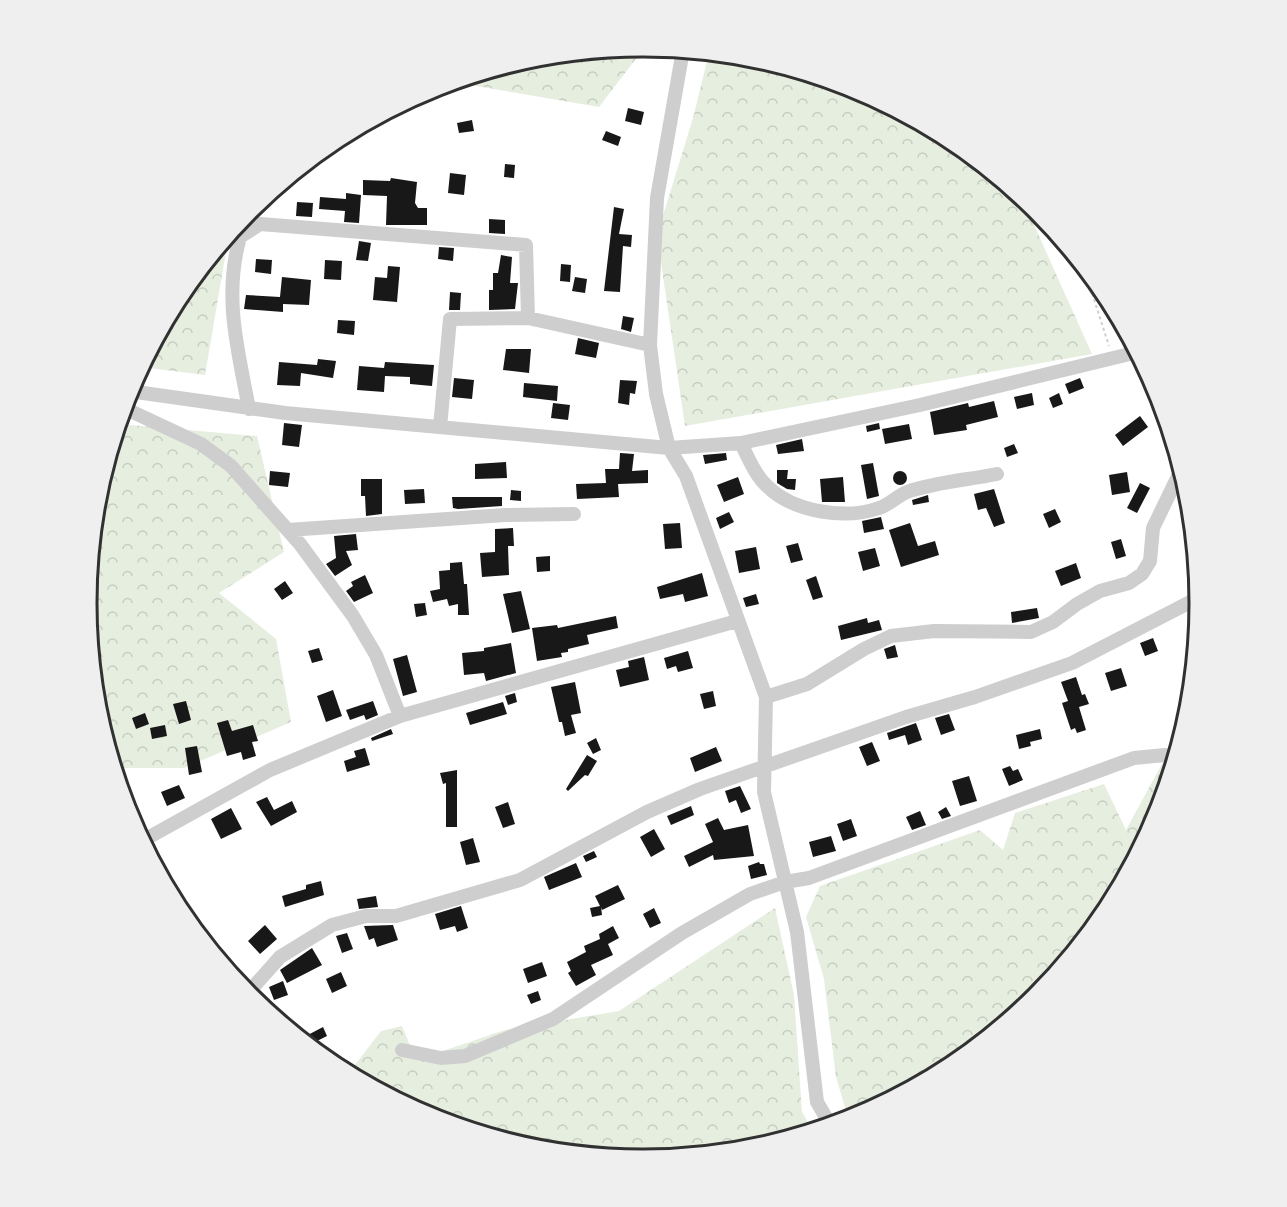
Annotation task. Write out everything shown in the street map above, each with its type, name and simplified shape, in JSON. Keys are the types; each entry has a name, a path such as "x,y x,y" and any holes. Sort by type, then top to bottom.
{"street":[{"path":"682,58 657,198 650,345 656,394 669,448 686,476 766,697 762,769 764,792 796,932 817,1102 826,1118"},
{"path":"249,409 232,310 232,265 240,237 260,224 526,245 528,318"},
{"path":"440,427 450,319 528,318 650,345"},
{"path":"140,393 249,409 669,448 741,443 920,405 1130,354"},
{"path":"132,412 201,444 231,466 288,530 353,616 376,655 400,716"},
{"path":"741,443 767,486 799,506 826,512 857,513 880,508 905,493 997,474"},
{"path":"766,697 807,684 864,649 891,636 934,631 1031,632 1053,622 1077,604 1100,591 1129,583 1142,574 1150,561 1153,528 1175,481"},
{"path":"288,530 505,515 574,514"},
{"path":"254,986 280,957 332,925 366,916 396,915 520,880 648,812 700,789 906,717 975,697 1072,663 1190,602"},
{"path":"149,837 270,770 400,716 737,621"},
{"path":"402,1050 441,1058 465,1056 553,1019 682,933 750,894 785,882 809,878 1134,758 1165,755"}],"path":[{"path":"1091,291 1113,357"}],"green space":[{"path":"637,57 599,107 471,85 502,76 572,62"},
{"path":"707,61 750,68 819,86 885,113 917,130 976,170 1031,218 1092,354 685,426 657,235 693,118"},
{"path":"226,251 205,375 150,368 189,300"},
{"path":"127,425 257,436 284,552 219,593 276,639 291,722 184,768 123,768 102,675 98,639 98,568 108,497"},
{"path":"1166,761 1148,813 1117,877 1077,936 1054,964 1004,1014 947,1058 885,1094 846,1111 836,1077 824,979 806,917 820,886 980,830 1003,850 1015,813 1104,784 1126,830 1163,762"},
{"path":"775,908 794,995 802,1112 809,1124 750,1139 679,1149 608,1149 572,1145 502,1131 468,1121 402,1094 354,1067 381,1031 402,1026 416,1060 505,1030 619,1011"}],"building":[{"path":"628,108 644,112 641,125 625,121"},
{"path":"472,120 474,131 459,133 457,123"},
{"path":"606,131 621,137 618,146 602,140"},
{"path":"505,164 515,165 514,178 504,177"},
{"path":"450,173 466,175 464,195 448,193"},
{"path":"391,178 417,182 415,203 418,208 427,208 427,225 386,225 387,196 363,195 363,180 390,181"},
{"path":"346,193 361,195 359,223 344,222 345,211 319,209 320,197 346,199"},
{"path":"297,202 313,203 312,217 296,216"},
{"path":"614,207 624,209 619,234 632,235 631,247 623,246 620,292 604,291"},
{"path":"489,219 505,220 505,234 489,233"},
{"path":"359,241 371,243 368,261 356,260"},
{"path":"439,247 454,248 453,261 438,259"},
{"path":"501,255 512,257 510,283 518,283 515,309 489,310 489,290 493,290 493,273 498,273"},
{"path":"256,259 272,260 271,274 255,272"},
{"path":"325,260 342,261 341,280 324,279"},
{"path":"561,264 571,265 570,282 560,281"},
{"path":"388,266 400,267 397,302 373,300 375,277 387,278"},
{"path":"282,277 311,280 309,305 283,304 283,312 244,309 246,295 280,297"},
{"path":"575,277 587,279 585,293 572,291"},
{"path":"450,292 461,293 460,310 449,310"},
{"path":"623,316 634,318 631,332 621,329"},
{"path":"338,320 355,321 354,335 337,333"},
{"path":"578,338 599,343 596,358 575,354"},
{"path":"506,349 531,349 529,373 503,370"},
{"path":"318,359 336,361 333,378 301,373 300,386 277,385 279,362 317,365"},
{"path":"385,362 434,365 432,386 410,384 410,377 385,376 384,392 357,390 359,366 384,368"},
{"path":"454,378 474,380 472,399 452,397"},
{"path":"1080,378 1084,388 1069,394 1065,384"},
{"path":"620,380 637,381 635,394 630,393 629,405 618,403"},
{"path":"524,383 558,386 557,401 523,397"},
{"path":"1032,393 1034,405 1017,409 1014,397"},
{"path":"1059,393 1063,404 1053,408 1049,398"},
{"path":"994,401 998,417 966,425 967,430 934,435 930,412 968,403 969,407"},
{"path":"553,403 570,405 568,420 551,418"},
{"path":"1140,416 1148,427 1123,446 1115,435"},
{"path":"284,423 302,425 299,447 282,445"},
{"path":"879,423 880,429 867,432 866,426"},
{"path":"909,424 912,439 885,444 882,429"},
{"path":"802,439 804,451 778,454 776,445"},
{"path":"1014,444 1018,453 1007,457 1004,448"},
{"path":"620,453 634,454 632,471 648,470 648,483 618,484 619,497 577,499 576,484 606,483 605,469 619,469"},
{"path":"726,453 727,460 705,464 703,455"},
{"path":"506,462 507,478 475,479 475,464"},
{"path":"873,463 879,496 867,499 861,465"},
{"path":"777,470 788,470 787,479 796,479 795,490 787,489 777,483"},
{"path":"270,471 290,473 288,487 269,485"},
{"path":"900,471 905,473 907,478 905,483 900,485 895,483 893,478 895,473"},
{"path":"1127,472 1130,492 1112,495 1109,475"},
{"path":"738,477 744,494 724,502 717,485"},
{"path":"843,477 845,502 822,502 820,479"},
{"path":"361,479 382,479 382,514 366,516 365,496 361,496"},
{"path":"1140,483 1150,488 1137,513 1127,508"},
{"path":"424,489 425,503 405,504 404,490"},
{"path":"994,489 1005,523 994,527 986,508 978,510 974,494"},
{"path":"511,490 521,491 521,501 510,500"},
{"path":"928,495 929,502 913,505 912,500"},
{"path":"452,497 502,497 502,506 458,509 453,508"},
{"path":"1055,509 1061,522 1049,528 1043,514"},
{"path":"729,512 734,522 720,529 716,518"},
{"path":"881,517 884,529 864,533 862,521"},
{"path":"680,523 682,548 665,549 663,524"},
{"path":"910,523 918,546 935,541 939,555 901,567 889,530"},
{"path":"513,528 514,546 508,546 509,575 482,577 480,553 495,552 495,529"},
{"path":"356,534 358,550 346,551 352,565 335,576 326,564 336,558 334,536"},
{"path":"1121,539 1126,556 1116,559 1111,542"},
{"path":"798,543 803,560 791,563 786,546"},
{"path":"756,547 760,569 739,573 735,551"},
{"path":"875,548 880,566 863,571 858,552"},
{"path":"550,556 550,571 537,572 536,557"},
{"path":"462,562 464,584 467,584 469,615 458,615 458,604 449,606 447,599 433,602 430,591 440,589 439,571 450,570 450,563"},
{"path":"1076,563 1081,578 1061,586 1055,571"},
{"path":"702,573 708,596 685,602 683,594 660,599 657,587"},
{"path":"365,575 373,593 354,602 346,591 353,586 351,582"},
{"path":"816,576 823,597 813,600 806,580"},
{"path":"285,581 293,593 282,600 274,589"},
{"path":"521,591 530,629 512,633 503,594"},
{"path":"756,594 759,604 746,607 743,598"},
{"path":"425,603 427,615 416,617 414,604"},
{"path":"1037,608 1039,618 1012,623 1011,612"},
{"path":"616,616 618,628 587,635 589,644 568,649 568,652 561,653 562,657 537,661 532,628 557,625 558,628"},
{"path":"867,618 868,623 879,620 882,630 841,640 838,626"},
{"path":"1153,638 1158,651 1145,656 1140,643"},
{"path":"511,643 516,673 486,681 484,673 464,675 462,653 484,651 484,648"},
{"path":"895,645 898,657 887,659 884,649"},
{"path":"319,648 323,660 312,663 308,651"},
{"path":"688,651 693,668 678,672 676,666 667,669 664,658"},
{"path":"407,655 417,692 403,696 393,659"},
{"path":"644,657 649,680 620,687 616,670 629,667 628,661"},
{"path":"1121,668 1127,686 1111,691 1105,673"},
{"path":"1076,677 1082,695 1085,694 1089,704 1079,707 1086,730 1077,733 1075,728 1071,730 1062,703 1068,701 1061,682"},
{"path":"575,682 581,713 571,715 576,733 565,736 562,722 559,722 551,687"},
{"path":"333,690 342,716 326,722 317,696"},
{"path":"713,691 716,706 704,709 700,694"},
{"path":"515,693 517,702 508,705 505,696"},
{"path":"186,701 191,720 179,724 173,704"},
{"path":"373,701 378,715 366,720 364,715 350,720 346,710"},
{"path":"503,702 507,714 470,725 466,713"},
{"path":"145,713 149,724 136,729 132,718"},
{"path":"949,714 955,730 941,735 935,718"},
{"path":"228,720 232,731 253,725 258,741 252,742 256,756 243,760 241,752 227,756 217,723"},
{"path":"916,723 922,740 908,745 905,735 889,740 887,733"},
{"path":"165,725 167,736 152,739 150,728"},
{"path":"391,729 393,734 372,741 371,738"},
{"path":"1040,729 1042,739 1030,742 1031,746 1019,749 1016,735"},
{"path":"596,738 601,750 593,754 587,743"},
{"path":"872,742 880,761 867,766 859,747"},
{"path":"197,746 202,772 189,775 185,748"},
{"path":"716,747 722,761 695,772 690,758"},
{"path":"365,748 370,765 347,772 344,761 356,757 354,751"},
{"path":"587,755 597,761 588,776 585,775 568,791 566,789"},
{"path":"1010,766 1013,771 1018,769 1023,780 1009,786 1002,769"},
{"path":"457,770 457,827 446,827 446,783 443,784 440,773"},
{"path":"969,776 977,801 960,806 952,781"},
{"path":"179,785 185,798 167,806 161,792"},
{"path":"740,786 751,809 741,813 736,800 729,803 725,791"},
{"path":"267,797 274,810 292,801 297,812 271,826 256,802"},
{"path":"508,802 515,824 503,828 495,807"},
{"path":"691,806 694,815 671,825 667,816"},
{"path":"946,807 951,816 942,819 938,812"},
{"path":"231,808 242,829 221,839 211,819"},
{"path":"920,811 926,825 912,830 906,817"},
{"path":"718,818 724,830 748,825 754,856 714,860 713,855 689,867 684,856 713,842 705,824"},
{"path":"851,819 857,836 843,841 837,824"},
{"path":"654,829 665,849 651,857 640,837"},
{"path":"831,836 836,851 813,857 809,842"},
{"path":"473,838 480,862 466,865 460,842"},
{"path":"594,851 597,857 586,862 583,856"},
{"path":"759,862 764,864 767,875 751,879 748,866"},
{"path":"576,863 582,877 549,890 544,877"},
{"path":"321,881 324,895 285,907 282,896 306,889 306,885"},
{"path":"618,885 625,899 602,910 601,907 602,915 592,917 590,908 600,906 595,896"},
{"path":"376,896 378,907 359,909 357,899"},
{"path":"461,906 468,928 457,932 455,926 440,930 435,914"},
{"path":"654,908 661,923 650,928 643,914"},
{"path":"265,925 277,939 260,954 248,941"},
{"path":"393,925 398,940 377,947 374,938 369,940 364,926"},
{"path":"613,926 619,938 608,944 613,955 591,965 596,975 576,986 568,973 571,971 567,962 586,952 584,946 600,939 599,934"},
{"path":"347,933 353,949 342,953 336,936"},
{"path":"312,948 322,965 287,983 280,970"},
{"path":"542,962 547,976 528,983 523,969"},
{"path":"341,972 347,986 332,993 326,979"},
{"path":"283,981 288,995 274,1000 269,987"},
{"path":"538,991 541,1000 531,1004 527,995"},
{"path":"323,1027 327,1036 317,1041 308,1035"}]}
